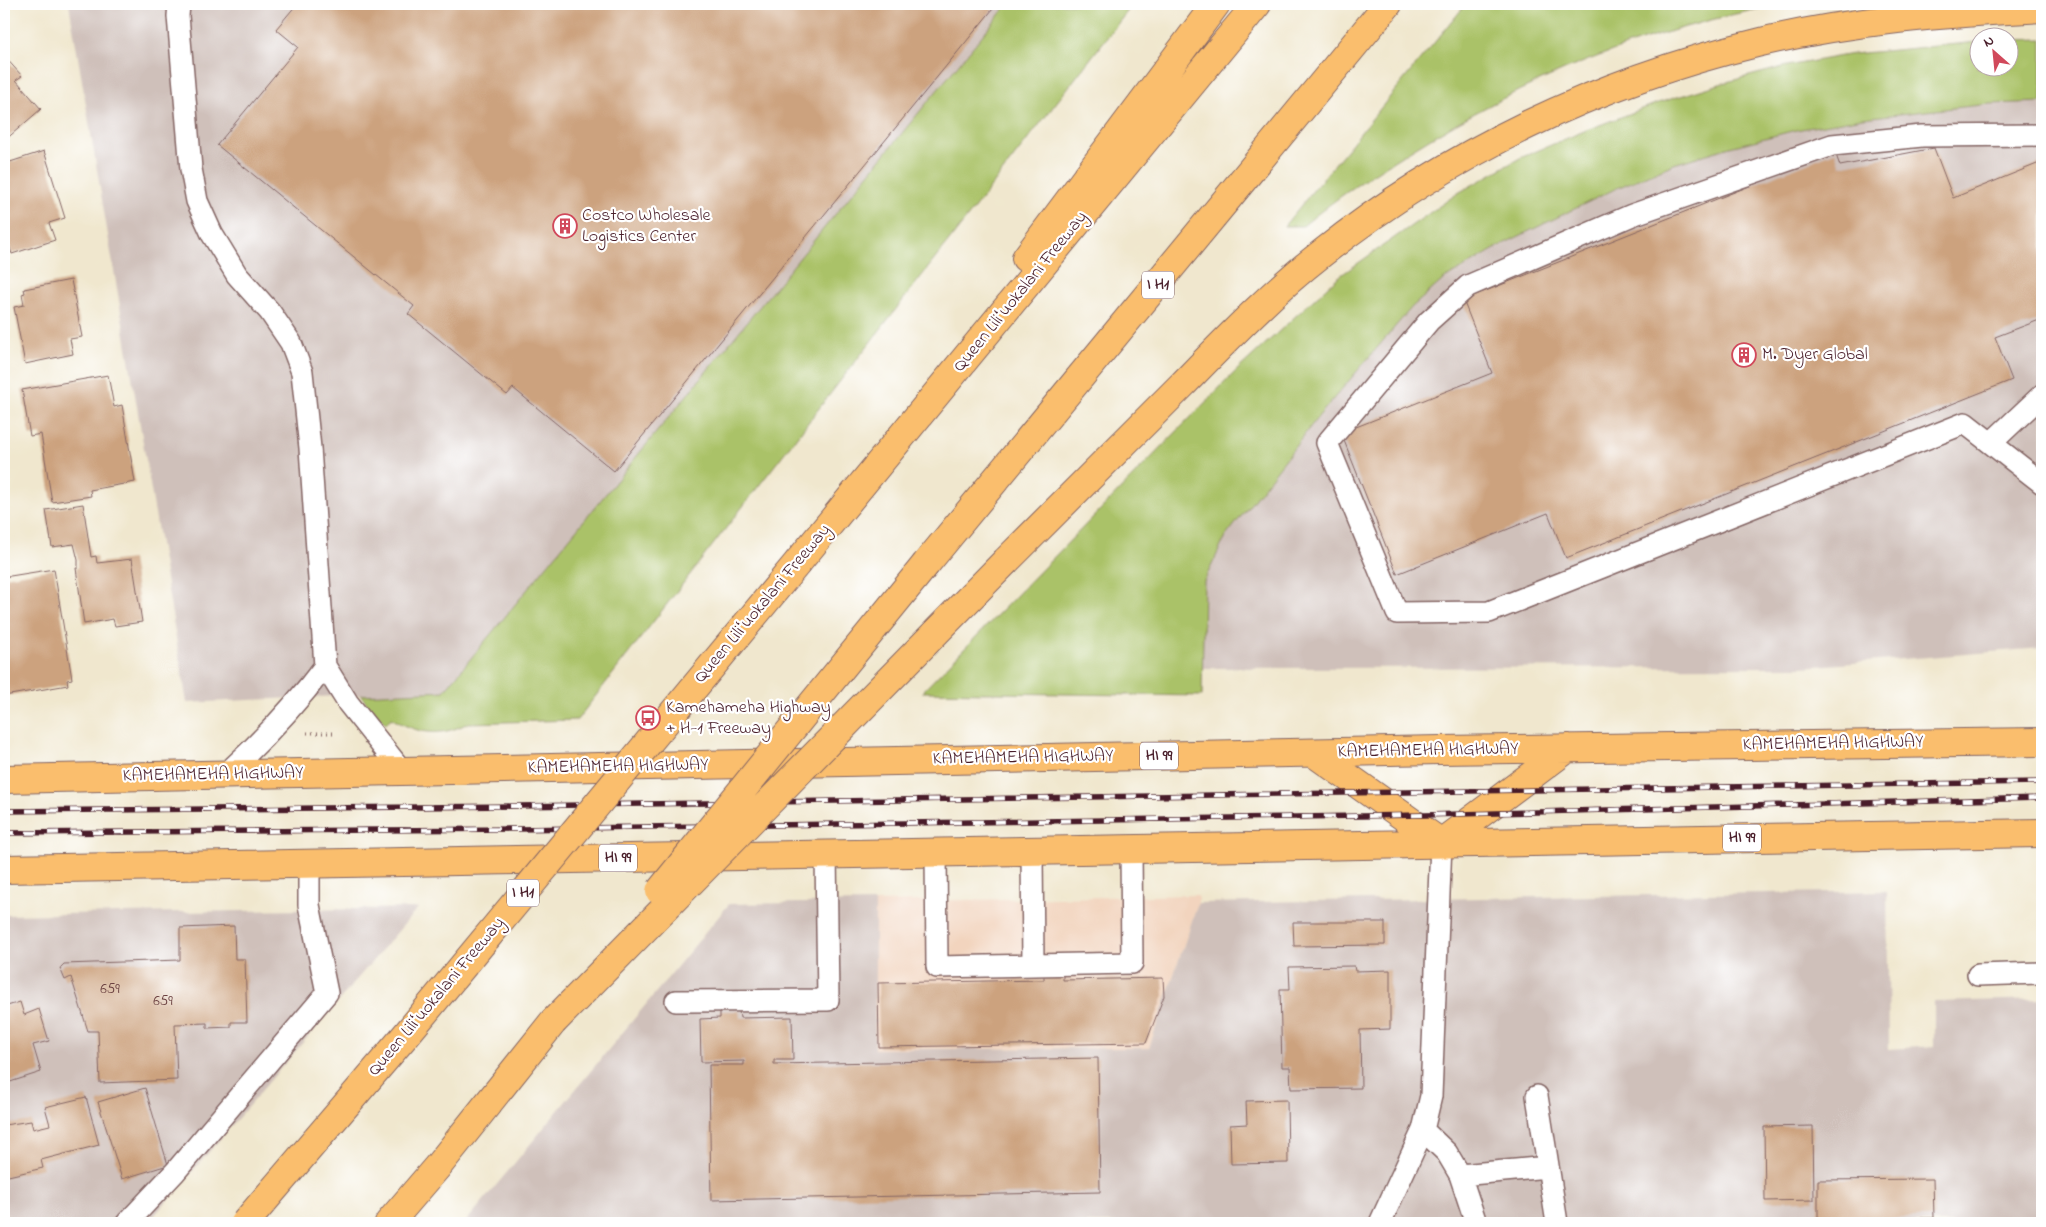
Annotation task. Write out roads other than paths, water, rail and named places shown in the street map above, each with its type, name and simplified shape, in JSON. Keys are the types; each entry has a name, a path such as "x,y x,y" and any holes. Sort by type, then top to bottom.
{"main road":[{"path":"799,561 1216,4"},
{"name":"Queen Liliʻuokalani Freeway","path":"244,1223 406,1036 1257,4"},
{"name":"I H1","path":"389,1223 438,1166 926,564 1388,4"},
{"path":"553,1022 1006,561 1258,309 1318,256 1369,217 1494,141 1557,110 1690,61 1758,42 1897,18 2042,8"},
{"name":"KAMEHAMEHA HIGHWAY","path":"4,780 1568,748 2042,742"},
{"path":"1314,753 1441,843 1568,748"},
{"name":"HI 99","path":"4,869 2042,833"}],"lane":[{"path":"179,4 178,16 190,160 197,201 212,234 237,275 270,312 292,343 302,372 310,448 325,666 348,703 402,771"},
{"path":"2042,135 1922,136 1832,145 1632,215 1468,286 1429,321 1327,443 1398,613 1489,612 1965,423 2042,483"},
{"path":"1991,443 2042,395"},
{"path":"226,774 270,733 297,704 325,666"},
{"path":"1380,1223 1423,1130 1431,1096 1441,843"},
{"path":"936,852 938,967 1132,963 1131,849"},
{"path":"1032,851 1034,965"},
{"path":"676,1000 828,1000 826,854"},
{"path":"128,1223 175,1172 327,993 309,905 309,864"},
{"path":"1978,975 2042,973"},
{"path":"1537,1096 1557,1223"},
{"path":"1423,1130 1447,1152 1460,1175 1476,1223"},
{"path":"1460,1175 1548,1168"}],"railway":[{"path":"4,811 519,806 2042,782"},
{"path":"4,833 518,829 1425,815 2042,798"}],"place":[{"name":"Costco Wholesale Logistics Center","path":"565,226"},
{"name":"M. Dyer Global","path":"1744,355"},
{"name":"Kamehameha Highway + H-1 Freeway","path":"648,718"}]}
